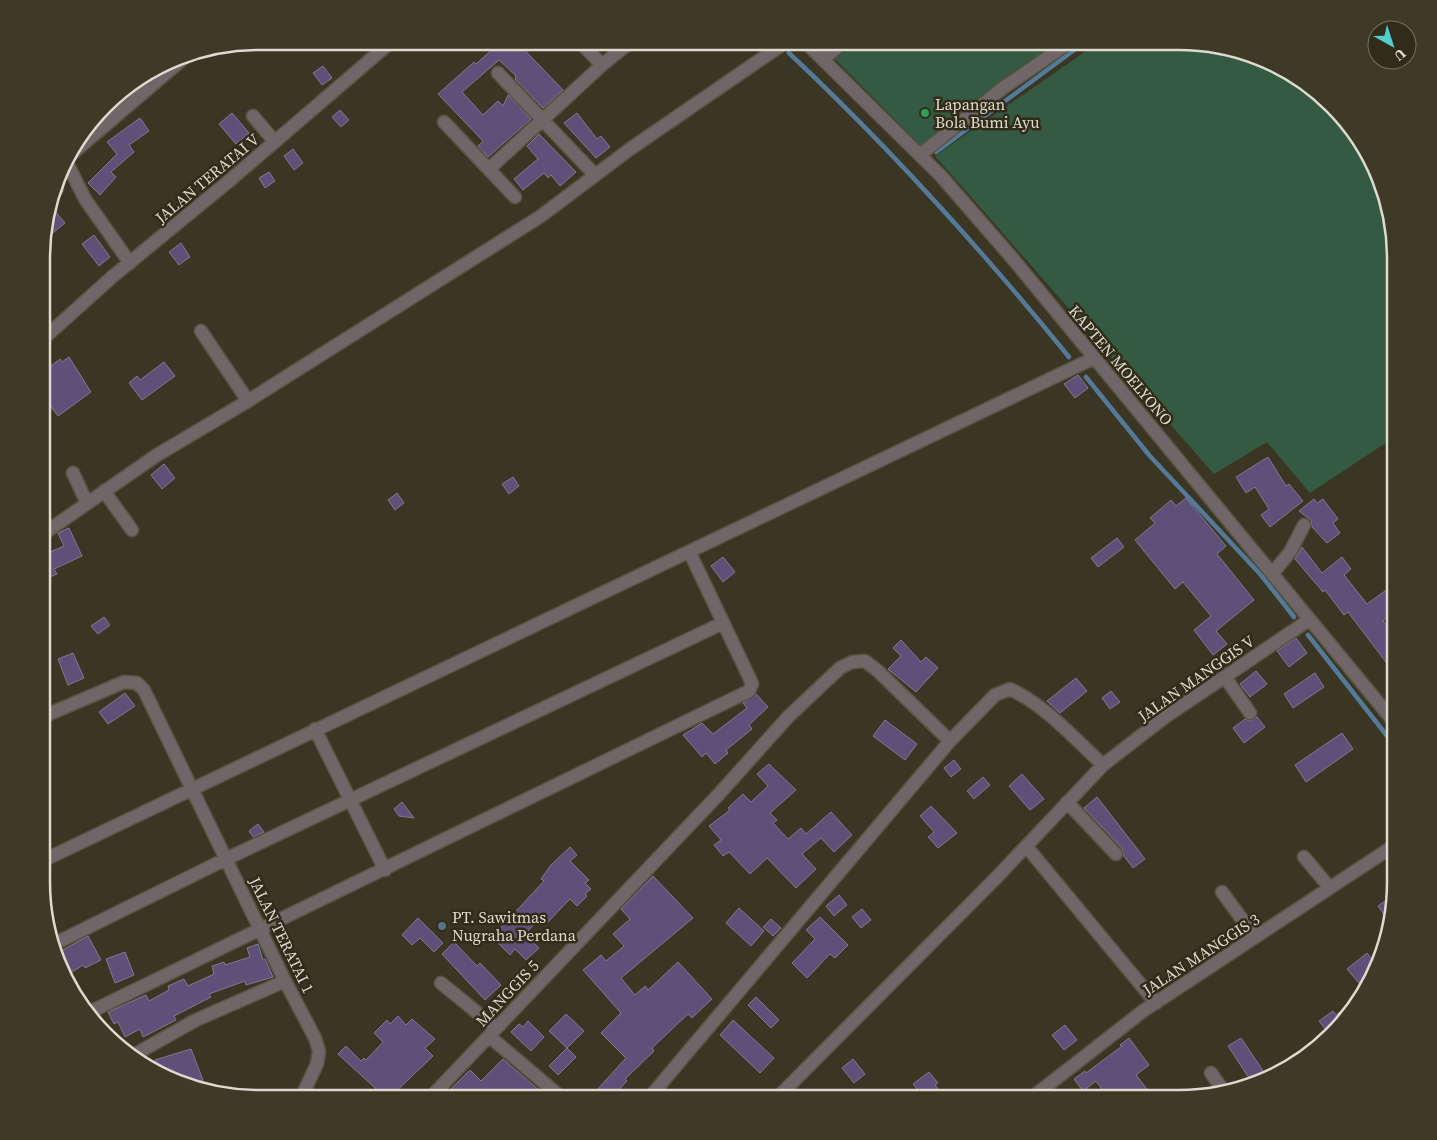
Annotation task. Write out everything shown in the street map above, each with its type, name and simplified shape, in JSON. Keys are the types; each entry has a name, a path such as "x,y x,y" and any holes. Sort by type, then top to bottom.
{"street":[{"name":"JALAN TERATAI V","path":"50,333 130,262 275,142 382,50"},
{"path":"588,50 602,65"},
{"path":"489,169 621,50"},
{"path":"50,528 157,455 248,402 541,216 595,175 775,50"},
{"name":"KAPTEN MOELYONO","path":"813,50 920,155 1013,258 1309,620 1387,712"},
{"path":"823,60 835,50"},
{"path":"920,155 1003,88 1058,50"},
{"path":"498,73 595,175"},
{"path":"89,136 149,81"},
{"path":"253,116 275,142"},
{"path":"444,122 515,197"},
{"path":"70,169 85,199 130,262"},
{"path":"201,331 248,402"},
{"path":"50,857 315,729 690,553 1094,358"},
{"path":"73,473 87,503"},
{"path":"104,491 132,530"},
{"path":"1272,574 1290,552 1304,525"},
{"path":"94,1010 385,870 749,690 752,684 690,553"},
{"name":"JALAN MANGGIS V","path":"784,1090 1026,846 1103,765 1165,717 1309,620"},
{"path":"59,942 226,858 723,623"},
{"name":"MANGGIS 5","path":"438,1090 668,845 719,794 789,716 829,677 852,662 865,661 878,671 950,741"},
{"path":"1225,677 1250,713"},
{"name":"JALAN TERATAI 1","path":"50,714 124,682 137,683 144,690 285,981 312,1032 319,1052 312,1078 305,1090"},
{"path":"656,1090 950,741 995,695 1010,689 1041,709 1103,765"},
{"path":"315,729 385,870"},
{"path":"1067,802 1116,854"},
{"path":"1026,846 1156,1003"},
{"name":"JALAN MANGGIS 3","path":"1041,1090 1106,1038 1156,1003 1387,850"},
{"path":"1304,857 1330,888"},
{"path":"1222,892 1255,938"},
{"path":"138,1052 196,1020 285,981"},
{"path":"441,983 554,1090"},
{"path":"1211,1073 1220,1086"}],"green space":[{"name":"Lapangan Bola Bumi Ayu","path":"847,50 1045,50 1000,81 921,146 835,59"},
{"path":"1087,50 1193,50 1220,54 1259,66 1295,85 1326,111 1352,142 1366,166 1380,204 1387,244 1387,442 1310,493 1267,442 1214,474 935,156"}],"building":[{"path":"492,50 525,50 563,90 543,108 515,79 516,76 499,60 462,92 483,115 498,101 503,106 508,95 531,119 488,157 478,146 483,141 438,94 474,62 476,64"},
{"path":"323,66 332,78 322,85 313,73"},
{"path":"340,110 349,120 341,127 332,117"},
{"path":"232,113 249,133 236,144 219,124"},
{"path":"577,113 597,139 601,136 610,147 596,158 564,123"},
{"path":"140,118 149,131 129,145 134,152 111,172 116,177 100,195 88,183 117,154 107,142"},
{"path":"539,134 576,172 560,186 551,175 548,178 544,173 523,190 514,179 538,159 527,146"},
{"path":"293,149 303,163 294,170 284,156"},
{"path":"269,172 275,181 265,188 259,178"},
{"path":"55,212 65,223 52,234"},
{"path":"94,235 110,257 99,266 82,244"},
{"path":"181,243 190,257 179,265 169,252"},
{"path":"69,357 91,392 58,416 50,405 50,367 60,359 62,362"},
{"path":"164,362 175,376 142,400 129,383 137,376 140,380"},
{"path":"1078,375 1088,388 1075,398 1064,384"},
{"path":"1268,457 1286,486 1289,484 1303,501 1270,527 1261,515 1269,509 1255,487 1246,493 1236,477"},
{"path":"164,464 175,478 162,489 151,475"},
{"path":"513,477 519,486 509,494 502,484"},
{"path":"397,493 404,503 395,510 388,500"},
{"path":"1186,498 1226,546 1217,554 1254,600 1216,631 1227,644 1213,655 1194,630 1211,616 1183,582 1175,589 1135,540 1155,523 1150,518 1171,500 1176,506"},
{"path":"1314,499 1317,503 1323,499 1338,519 1333,523 1340,533 1327,543 1312,527 1311,520 1299,511"},
{"path":"69,528 82,556 54,569 57,574 50,577 50,552 64,546 58,533"},
{"path":"1117,538 1124,547 1098,567 1091,558"},
{"path":"1302,547 1322,573 1342,557 1351,569 1344,575 1367,604 1387,590 1387,618 1383,621 1387,626 1387,663 1348,612 1344,615 1325,590 1323,592 1295,559"},
{"path":"723,557 735,572 723,582 711,566"},
{"path":"104,617 110,625 98,634 91,626"},
{"path":"1296,638 1307,653 1289,667 1277,651"},
{"path":"901,640 921,662 926,657 938,668 916,692 888,669 901,656 893,648"},
{"path":"73,653 84,678 68,685 58,659"},
{"path":"1256,671 1267,684 1250,697 1240,684"},
{"path":"1315,673 1324,687 1293,708 1284,694"},
{"path":"1076,678 1087,691 1060,713 1047,701"},
{"path":"1111,691 1120,702 1110,709 1102,698"},
{"path":"125,693 135,706 108,724 99,712"},
{"path":"756,694 768,707 749,725 752,729 726,750 728,753 715,764 706,753 702,757 683,735 702,723 713,734 747,708 743,703"},
{"path":"1257,717 1265,727 1244,743 1233,728 1245,719 1251,721"},
{"path":"885,720 917,744 905,760 873,736"},
{"path":"1342,733 1353,749 1306,782 1295,765"},
{"path":"954,760 961,769 951,777 944,768"},
{"path":"769,764 796,790 770,813 777,820 773,823 788,839 801,828 806,834 831,812 852,835 834,852 821,838 802,854 816,869 796,888 767,858 750,874 729,852 723,856 714,845 721,840 709,826 730,810 728,808 743,794 751,802 768,786 757,774"},
{"path":"1022,774 1044,799 1030,810 1009,786"},
{"path":"983,777 990,785 974,799 967,791"},
{"path":"1097,797 1145,859 1133,868 1124,856 1122,848 1084,808"},
{"path":"402,802 414,818 399,816 394,809"},
{"path":"931,806 957,833 938,848 928,837 934,832 920,816"},
{"path":"258,824 264,832 253,837 249,831"},
{"path":"570,847 577,855 570,861 589,880 585,883 591,889 577,906 570,899 546,924 540,918 525,934 539,948 526,960 515,949 510,955 492,937 544,881 541,879 551,865"},
{"path":"653,876 693,918 621,978 635,995 645,986 648,990 678,962 712,999 692,1018 688,1014 652,1048 654,1051 625,1079 627,1081 619,1090 597,1090 626,1058 601,1033 621,1013 583,970 601,955 606,961 624,946 613,934 630,919 621,909"},
{"path":"839,895 847,905 834,916 826,906"},
{"path":"1386,900 1384,915 1378,906"},
{"path":"739,908 764,931 751,946 726,923"},
{"path":"862,909 871,920 861,928 852,917"},
{"path":"820,917 848,945 835,958 830,954 807,978 792,963 815,939 806,930"},
{"path":"418,918 443,943 434,952 420,938 412,945 402,935"},
{"path":"771,919 781,928 773,936 763,927"},
{"path":"88,936 101,960 85,968 83,965 71,973 62,950"},
{"path":"454,942 477,966 480,963 501,985 485,1000 442,954"},
{"path":"258,944 263,960 265,959 273,977 246,985 245,981 209,994 211,997 174,1016 176,1020 143,1037 140,1029 125,1037 118,1022 114,1024 108,1012 146,995 149,1001 169,990 168,986 184,979 188,986 214,974 212,966 224,962 225,965 250,957 247,948"},
{"path":"125,952 134,975 115,983 106,959"},
{"path":"1367,953 1372,959 1360,984 1347,969"},
{"path":"756,997 779,1020 771,1028 748,1005"},
{"path":"1344,1009 1326,1029 1319,1021 1333,1011 1336,1015"},
{"path":"566,1014 584,1031 567,1048 549,1031"},
{"path":"398,1016 406,1025 412,1019 435,1039 425,1048 433,1056 397,1090 377,1090 338,1054 346,1046 361,1061 364,1058 366,1060 383,1042 374,1033 387,1020 390,1024"},
{"path":"733,1020 774,1058 760,1073 720,1035"},
{"path":"528,1021 544,1037 531,1051 511,1032 519,1024 523,1027"},
{"path":"1065,1025 1077,1040 1064,1050 1052,1035"},
{"path":"1129,1038 1149,1065 1136,1075 1148,1090 1102,1090 1096,1081 1082,1090 1074,1079 1085,1071 1086,1073 1122,1046 1120,1045"},
{"path":"1241,1038 1264,1072 1249,1078 1228,1046"},
{"path":"567,1048 576,1057 558,1075 549,1066"},
{"path":"191,1049 203,1080 200,1082 166,1069 156,1063 155,1060"},
{"path":"503,1059 539,1090 450,1090 470,1070 481,1081"},
{"path":"853,1059 865,1074 854,1083 842,1068"},
{"path":"929,1072 938,1083 935,1085 939,1090 918,1090 913,1084"}],"waterway":[{"path":"936,152 1074,50"},
{"path":"789,53 934,200 1069,357"},
{"path":"1086,377 1149,455 1261,575 1294,617"},
{"path":"1308,635 1387,736"}],"place":[{"name":"Lapangan Bola Bumi Ayu","path":"925,113"},
{"name":"PT. Sawitmas Nugraha Perdana","path":"442,926"}]}
